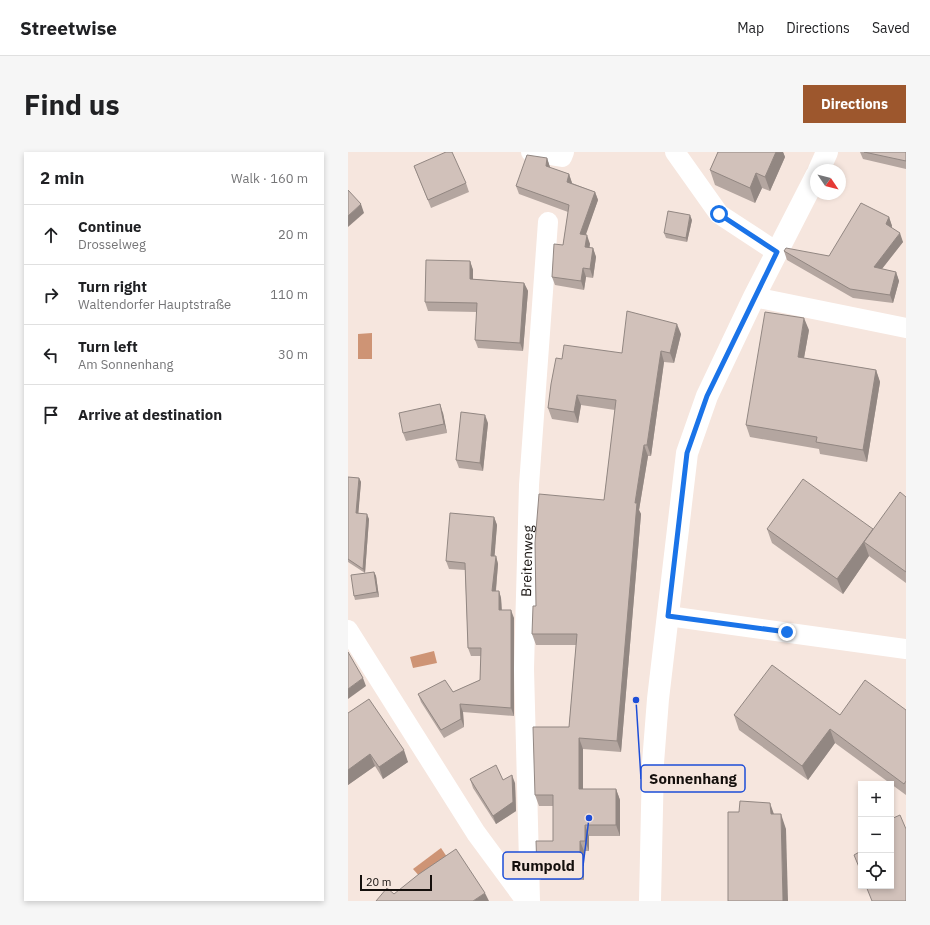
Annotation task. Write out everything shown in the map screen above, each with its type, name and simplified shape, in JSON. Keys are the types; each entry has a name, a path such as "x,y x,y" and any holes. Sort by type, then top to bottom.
{"main road":[{"path":"822,164 827,152"},
{"path":"650,901 653,763 658,699 687,453 707,396 754,297 810,188"}],"street":[{"path":"531,152 562,157 564,152"},
{"path":"676,152 719,214 777,252"},
{"name":"Breitenweg","path":"530,901 524,668 529,485 548,222"},
{"path":"754,297 906,328"},
{"path":"668,616 906,649"},
{"path":"348,630 476,833 526,901"}],"shaded area":[{"path":"372,333 372,359 358,359 358,334"},
{"path":"434,651 437,663 413,668 410,657"},
{"path":"441,848 449,860 421,878 413,869"}],"building":[{"path":"446,152 452,152 466,183 428,200 414,166"},
{"path":"718,152 776,152 765,177 756,173 750,188 710,170"},
{"path":"864,152 906,152 906,161"},
{"path":"527,155 547,158 546,166 569,174 567,182 595,192 580,234 587,235 585,247 593,248 590,269 583,268 581,281 552,277 554,244 563,245 569,205 516,186"},
{"path":"348,190 361,204 348,216"},
{"path":"861,203 889,217 886,224 900,233 874,267 896,272 890,295 850,289 784,251 786,248 829,256"},
{"path":"668,211 690,215 686,238 664,233"},
{"path":"426,260 470,261 470,279 524,283 520,343 475,340 477,303 425,302"},
{"path":"627,311 677,324 670,353 661,351 647,445 644,445 635,503 637,503 617,741 579,738 579,789 616,789 616,825 585,825 585,841 580,841 580,869 537,869 536,841 553,841 553,795 535,795 533,727 569,727 577,634 532,634 533,606 536,606 535,543 539,494 604,500 616,400 577,395 574,412 548,408 551,384 556,358 562,359 564,345 622,353"},
{"path":"765,312 804,318 798,357 876,370 863,450 816,442 817,437 746,425"},
{"path":"440,404 444,424 403,433 399,413"},
{"path":"461,412 485,415 480,463 456,460"},
{"path":"348,477 359,478 356,513 367,514 363,569 348,559"},
{"path":"803,479 873,529 837,579 767,529"},
{"path":"900,492 906,497 906,572 864,542"},
{"path":"450,513 494,517 491,556 496,556 492,591 499,591 499,610 511,610 511,708 460,704 461,719 441,730 418,694 445,680 453,692 480,680 481,648 468,648 465,563 446,561"},
{"path":"374,572 377,592 354,596 351,575"},
{"path":"348,652 363,678 348,689"},
{"path":"772,665 840,715 865,680 906,710 906,781 904,784 830,729 802,766 734,715"},
{"path":"369,699 404,750 379,767 370,754 348,770 348,713"},
{"path":"496,765 503,780 512,775 513,802 493,816 470,779"},
{"path":"740,801 770,803 771,814 781,814 783,901 728,901 728,812 739,812"},
{"path":"900,815 906,829 906,901 872,901 867,889 894,889 894,818"},
{"path":"456,849 485,893 473,901 376,901 387,888 394,894 419,874"},
{"path":"858,853 858,865 854,855"}],"place":[{"name":"Sonnenhang","path":"636,700"},
{"name":"Rumpold","path":"589,818"}],"route":[{"path":"719,214 777,252 707,396 687,453 668,616 787,632"}]}
